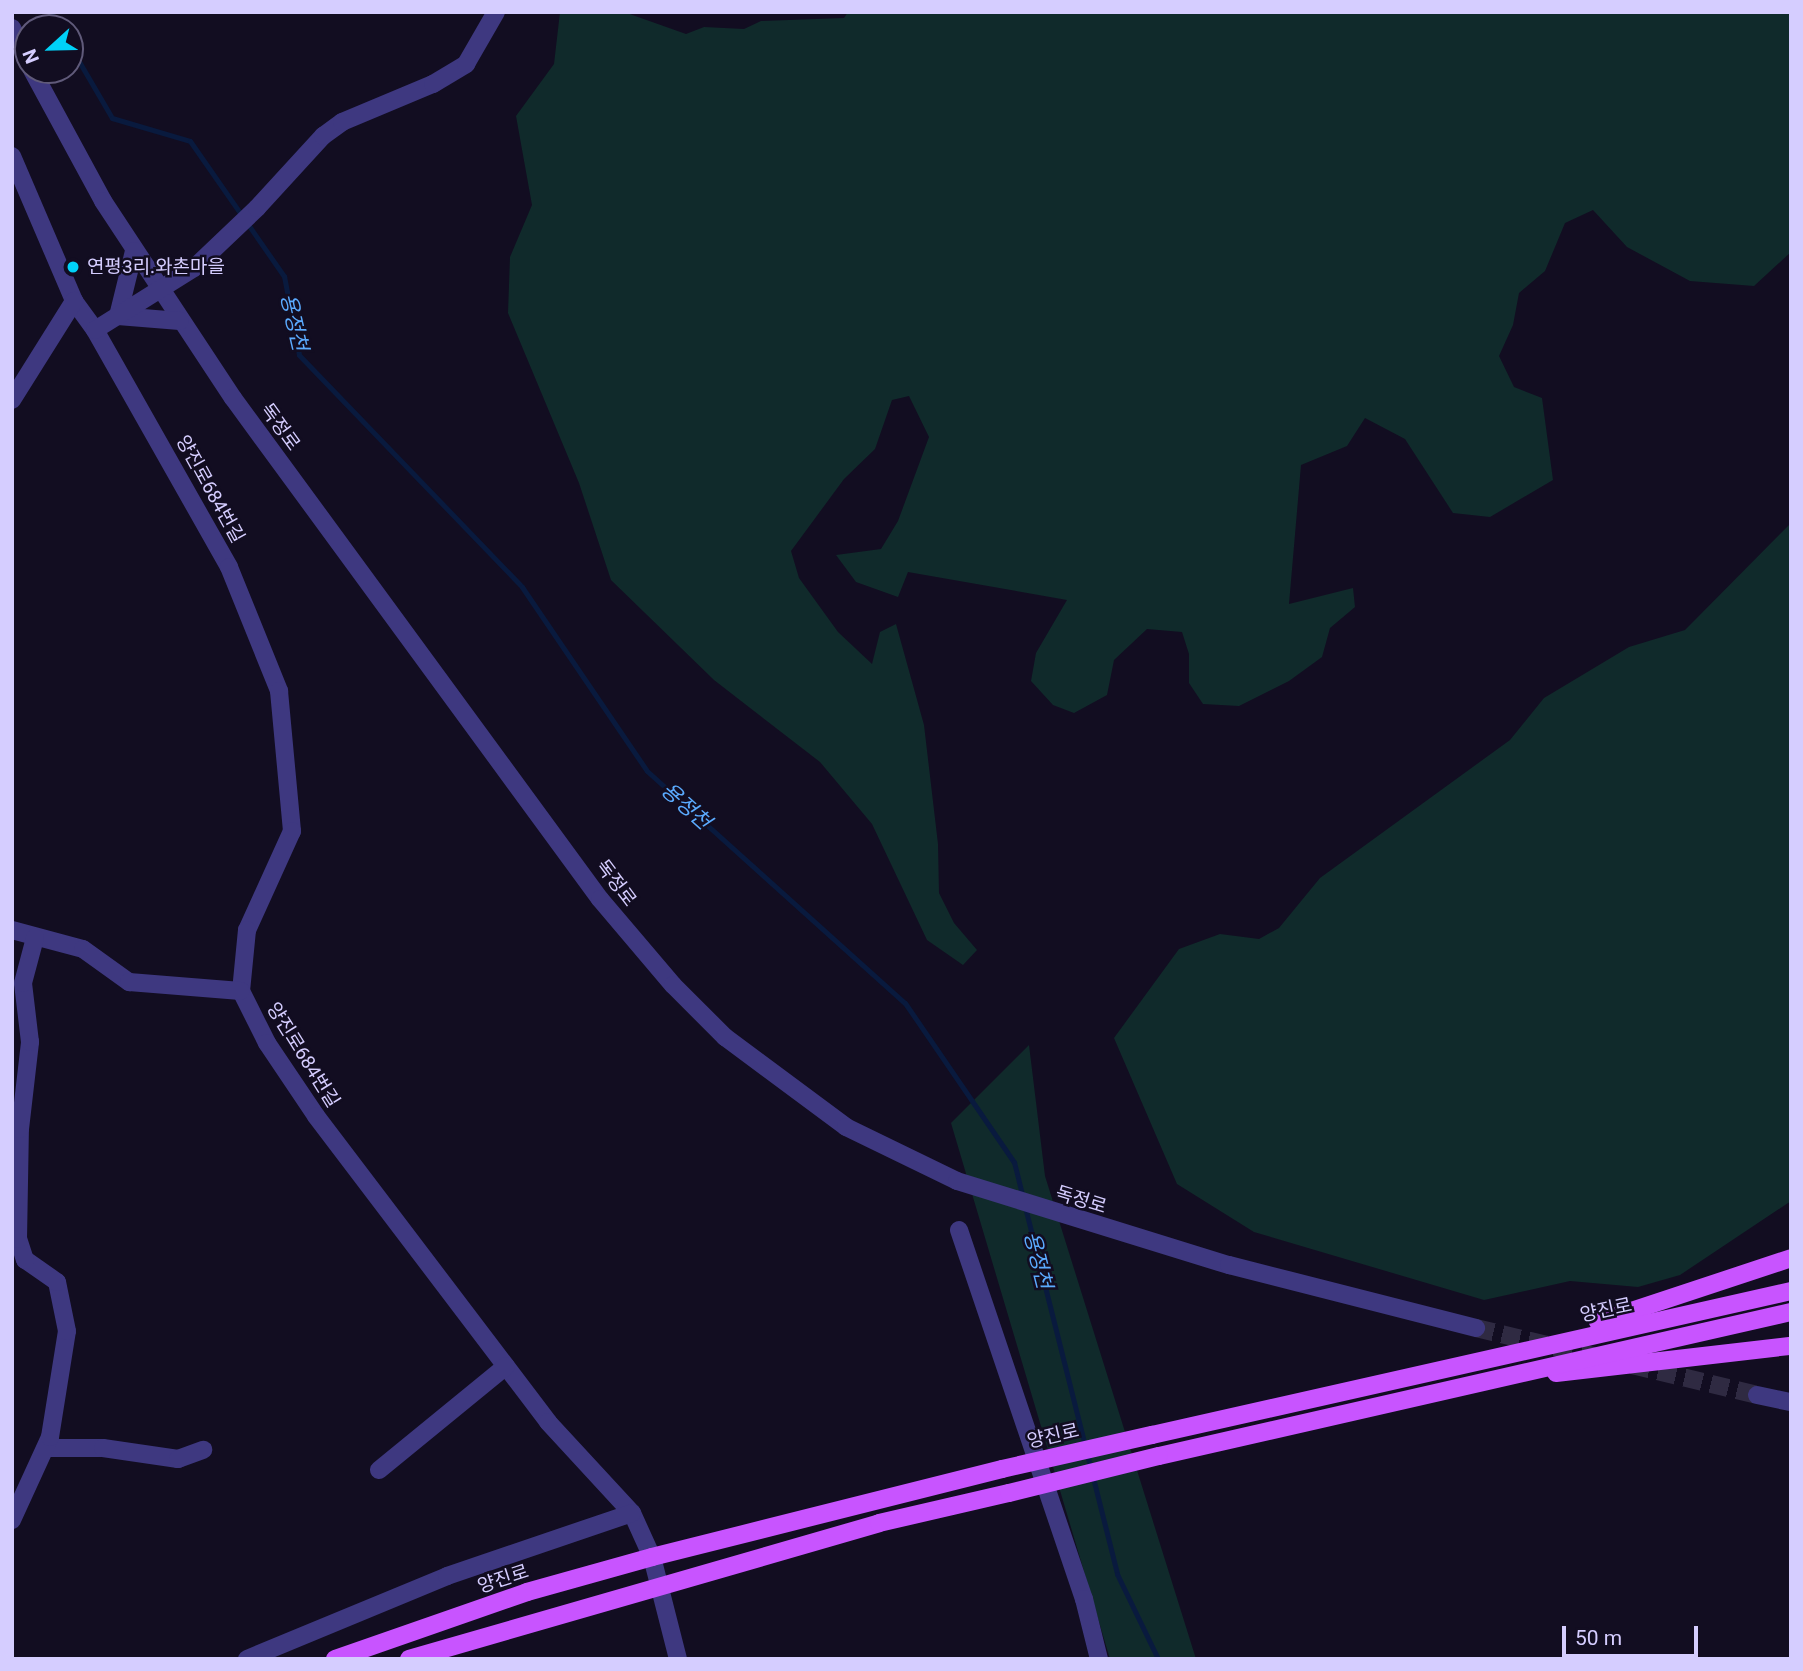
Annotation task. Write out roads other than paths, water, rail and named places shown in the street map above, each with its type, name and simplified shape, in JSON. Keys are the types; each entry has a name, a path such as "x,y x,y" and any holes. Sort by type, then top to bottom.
{"main road":[{"path":"1458,1363 1630,1313 1791,1258"},
{"name":"양진로","path":"335,1659 527,1592 652,1557 1002,1469 1458,1363 1791,1291"},
{"path":"409,1659 879,1523 1486,1380 1791,1312"},
{"path":"1486,1380 1791,1346"}],"street":[{"path":"95,330 194,268 257,208 323,136 342,122 433,84 466,64 496,12"},
{"name":"독정로","path":"39,84 79,162 180,321 638,946 725,1037 780,1082 846,1128 921,1166 1100,1228 1476,1328"},
{"name":"양진로684번길","path":"12,156 74,301 95,330 229,567 279,691 292,831 247,930 241,990 267,1043 316,1116 548,1422 632,1513 652,1557 678,1659"},
{"path":"118,316 135,251"},
{"path":"12,400 74,301"},
{"path":"118,316 180,321"},
{"path":"12,930 83,949 130,982 241,990"},
{"path":"12,1520 47,1448 66,1331 64,1299 53,1278 25,1260 18,1238 20,1129 30,1042 23,983 36,938"},
{"path":"959,1230 1084,1599 1099,1659"},
{"path":"379,1470 506,1366"},
{"path":"1757,1395 1791,1402"},
{"path":"47,1448 103,1448 178,1460 203,1450"},
{"path":"247,1659 447,1576 632,1513"}],"waterway":[{"name":"용정천","path":"84,70 112,118 190,141 284,276 299,355 522,587 647,771 905,1003 1014,1162 1023,1197"},
{"name":"용정천","path":"1025,1207 1117,1574 1158,1659"}],"tunnel":[{"path":"1476,1328 1598,1357"},
{"path":"1632,1365 1757,1395"}],"place":[{"name":"연평3리.와촌마을","path":"73,267"}]}
